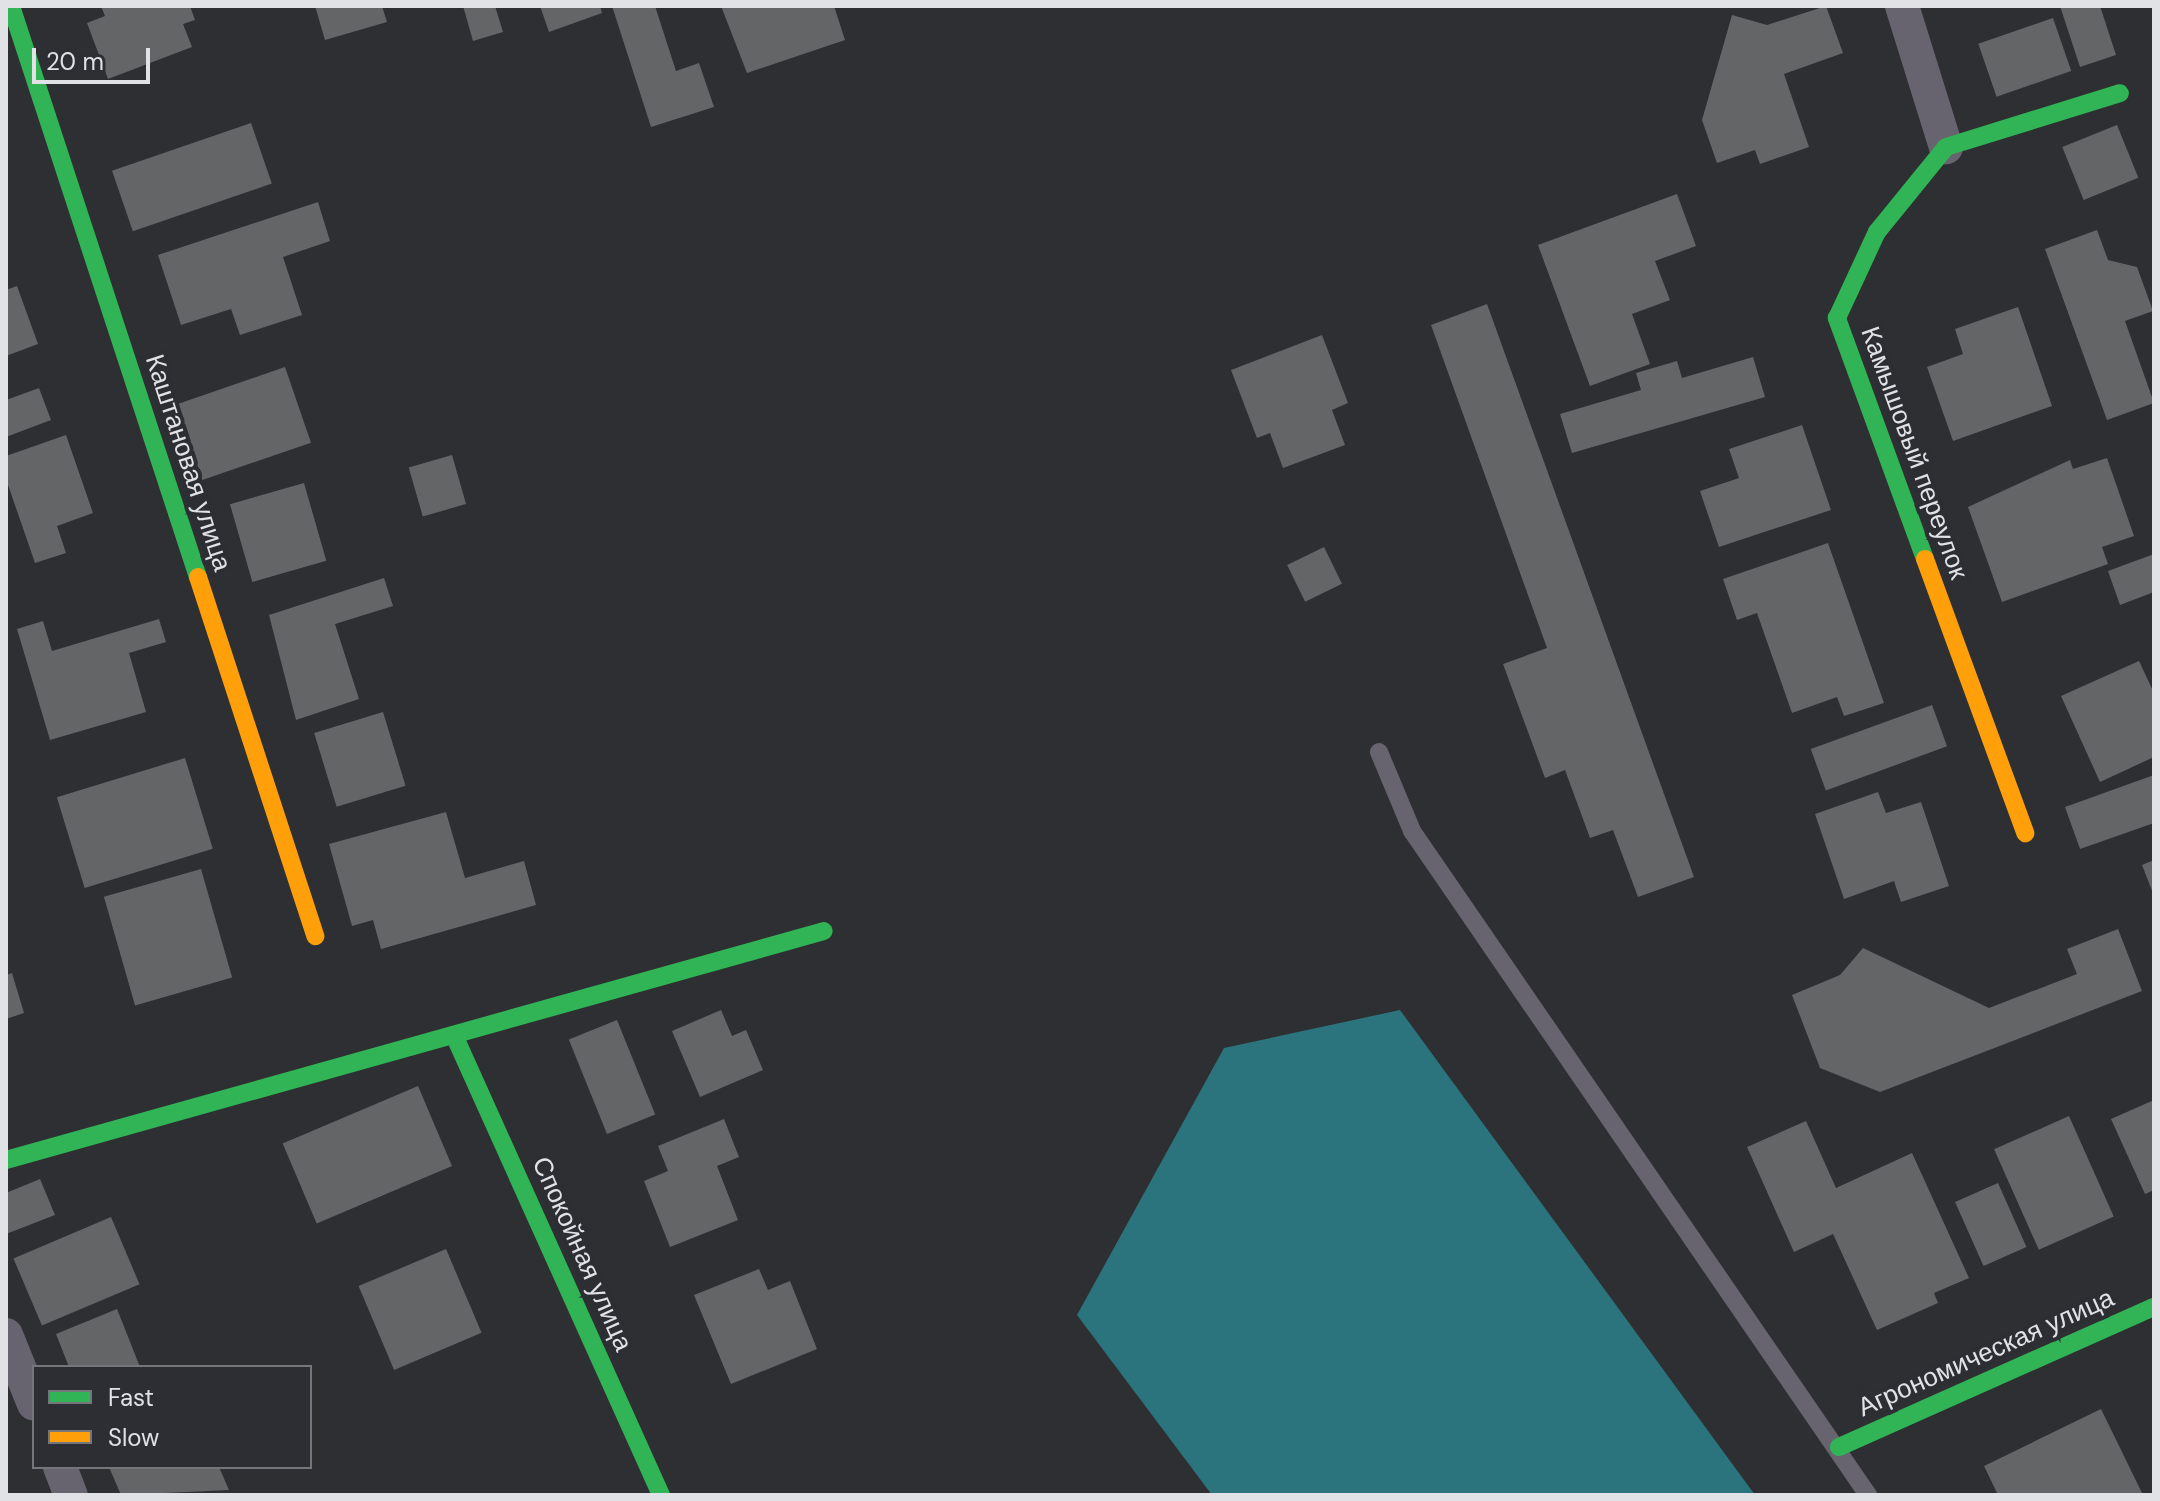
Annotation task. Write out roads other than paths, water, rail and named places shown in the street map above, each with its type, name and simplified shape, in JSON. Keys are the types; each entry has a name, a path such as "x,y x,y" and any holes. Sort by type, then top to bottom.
{"street":[{"name":"Каштановая улица","path":"11,6 315,936"},
{"path":"1902,6 1946,147 2120,93"},
{"name":"Камышовый переулок","path":"1946,147 1877,232 1837,318 2025,833"},
{"path":"6,1160 824,931"},
{"name":"Спокойная улица","path":"454,1035 661,1495"},
{"name":"Агрономическая улица","path":"1839,1447 2154,1307"},
{"path":"6,1335 32,1399"},
{"path":"61,1469 71,1495"}],"lane":[{"path":"1379,752 1412,831 1839,1447 1868,1495"}],"water":[{"path":"1400,1010 1755,1495 1212,1495 1077,1315 1224,1048"}]}
